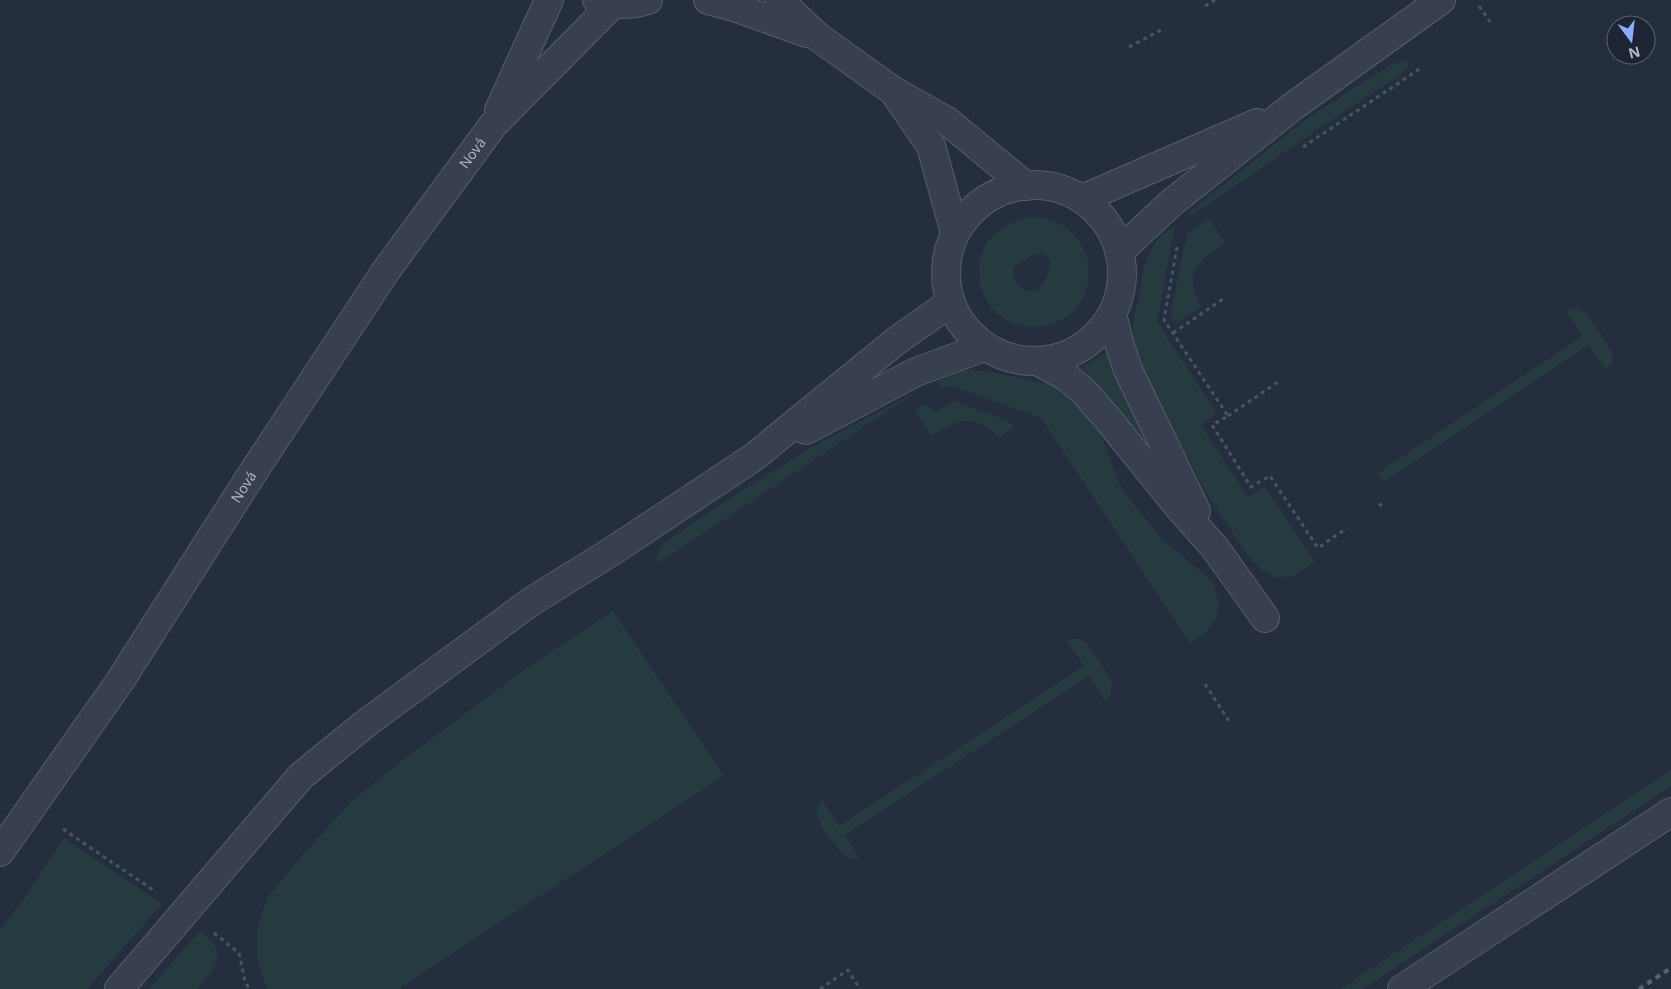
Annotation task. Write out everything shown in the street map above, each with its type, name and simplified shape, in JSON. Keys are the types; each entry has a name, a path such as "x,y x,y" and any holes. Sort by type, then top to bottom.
{"street":[{"name":"Nová","path":"492,125 549,0"},
{"name":"Nová","path":"0,852 120,681 384,272 492,125 605,2 632,4 648,0"},
{"path":"708,0 734,7 818,37"},
{"path":"779,0 818,37 892,90 947,121 1026,186"},
{"path":"1119,252 1170,204 1292,107 1442,0"},
{"path":"892,90 931,146 956,233"},
{"path":"1082,200 1292,107"},
{"path":"1037,362 1064,356 1089,344 1112,314 1120,290 1122,264 1110,228 1102,217 1069,192 1041,185 997,192 973,209 963,220 950,243 945,267 945,279 950,303 963,327 984,347 1009,358 1037,362 1067,377 1085,393 1215,548 1264,618"},
{"path":"119,989 301,776 365,724 532,601 614,550 754,457 896,341 950,303"},
{"path":"1112,314 1128,370 1215,548"},
{"path":"754,457 916,372 984,347"},
{"path":"1402,989 1671,812"}],"path":[{"path":"1205,6 1215,0"},
{"path":"1479,6 1490,22"},
{"path":"1129,47 1161,30"},
{"path":"1299,149 1421,68"},
{"path":"1179,239 1164,320 1228,416"},
{"path":"1173,333 1223,300"},
{"path":"1278,382 1212,426 1251,487 1270,476 1318,548 1347,528"},
{"path":"1379,506 1385,501"},
{"path":"1206,684 1228,721"},
{"path":"63,829 159,894"},
{"path":"210,930 239,953 249,989"},
{"path":"820,989 848,970 860,989"}],"green space":[{"path":"1407,59 1408,68 1400,75 1191,216 1189,212 1305,120 1392,64"},
{"path":"1029,217 1046,218 1070,231 1084,250 1088,261 1089,273 1083,298 1070,314 1052,324 1023,326 1011,322 991,306 984,295 980,282 979,267 987,242 1005,226","holes":["1040,253 1047,256 1051,264 1046,279 1037,291 1027,291 1014,281 1013,268 1029,257"]},
{"path":"1209,218 1225,243 1200,263 1193,277 1193,285 1201,307 1177,322 1172,318 1171,311 1187,233"},
{"path":"1175,225 1157,322 1217,413 1201,425 1248,497 1265,487 1315,562 1293,576 1276,578 1260,569 1245,552 1205,491 1140,366 1133,339 1133,319 1139,298 1142,275 1148,255 1159,237"},
{"path":"1576,308 1586,313 1612,352 1612,363 1606,369 1588,345 1384,482 1378,473 1583,336 1565,310"},
{"path":"1106,352 1149,445 1082,368"},
{"path":"962,370 987,371 1053,385 1078,408 1100,432 1119,483 1131,501 1163,540 1214,585 1218,601 1217,616 1206,633 1190,643 1041,418 952,386 941,388 936,382"},
{"path":"918,391 662,561 654,562 663,544 723,503 807,450"},
{"path":"955,401 1008,421 1015,427 999,437 981,424 966,421 932,436 915,411 918,407 927,405 934,412"},
{"path":"613,611 724,776 401,987 402,989 267,989 257,959 257,929 267,898 305,852 352,801 403,760 535,662"},
{"path":"1071,638 1081,639 1090,647 1112,681 1111,696 1105,701 1089,676 845,835 860,860 845,857 822,828 816,812 822,800 839,826 1084,666 1066,640"},
{"path":"1671,770 1671,786 1363,989 1340,989"},
{"path":"64,838 162,904 87,989 0,989 0,930 24,899"},
{"path":"200,931 215,946 217,958 213,969 197,989 149,989"}],"railway":[{"path":"1639,989 1671,968"}]}
